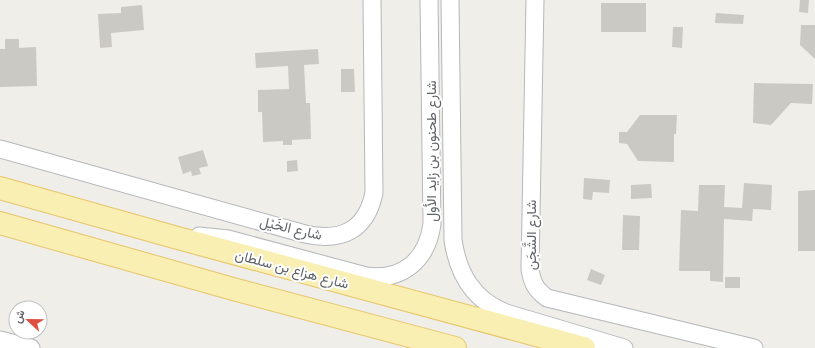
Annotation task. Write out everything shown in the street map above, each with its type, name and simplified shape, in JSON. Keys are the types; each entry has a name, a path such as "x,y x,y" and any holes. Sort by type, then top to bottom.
{"main road":[{"name":"شارع هزاع بن سلطان","path":"0,188 174,237 584,348"},
{"path":"0,223 233,289 455,348"}],"street":[{"name":"شارع الخَيْل","path":"0,148 305,234 319,237 333,237 347,233 359,225 368,214 374,194 372,0"},
{"name":"شارع طحنون بن زايد الأول","path":"174,237 198,236 228,239 366,276 376,277 385,277 397,274 408,268 418,259 430,236 432,217 429,0"},
{"name":"شارع طحنون بن زايد الأول","path":"450,0 453,240 455,256 466,280 486,303 506,314 624,348"},
{"name":"شارع الشَّجَن","path":"535,0 531,281 538,291 547,298 754,348"},
{"path":"0,340 31,348"}],"building":[{"path":"800,0 809,0 808,13 799,12"},
{"path":"601,3 646,3 646,32 601,32"},
{"path":"142,5 144,30 111,33 112,47 100,48 98,14 121,13 121,7"},
{"path":"716,13 744,15 743,24 715,23"},
{"path":"801,25 815,25 815,59 800,45"},
{"path":"673,27 683,27 682,48 672,47"},
{"path":"5,39 19,39 19,48 36,47 37,86 0,87 0,49 5,49"},
{"path":"318,49 319,64 304,65 306,103 310,103 311,139 292,140 292,145 283,145 283,141 263,142 262,112 258,112 258,90 289,89 288,66 256,68 255,53"},
{"path":"341,69 354,69 355,92 341,92"},
{"path":"754,83 813,84 812,104 791,103 771,125 753,123"},
{"path":"640,115 677,115 676,134 674,134 674,162 638,161 627,144 619,143 619,132 627,132"},
{"path":"203,150 208,166 199,168 201,174 192,176 191,171 183,174 178,157"},
{"path":"297,160 298,171 287,172 287,161"},
{"path":"584,178 610,180 609,193 593,192 592,200 583,199"},
{"path":"744,183 772,185 771,210 753,209 752,221 724,219 723,282 710,281 710,271 679,271 681,210 698,211 699,185 725,185 724,207 742,208"},
{"path":"651,184 652,198 631,199 631,185"},
{"path":"815,190 815,251 798,251 798,191"},
{"path":"623,215 640,216 639,250 622,250"},
{"path":"591,269 605,275 601,285 587,280"},
{"path":"725,277 740,277 740,288 725,288"}]}
